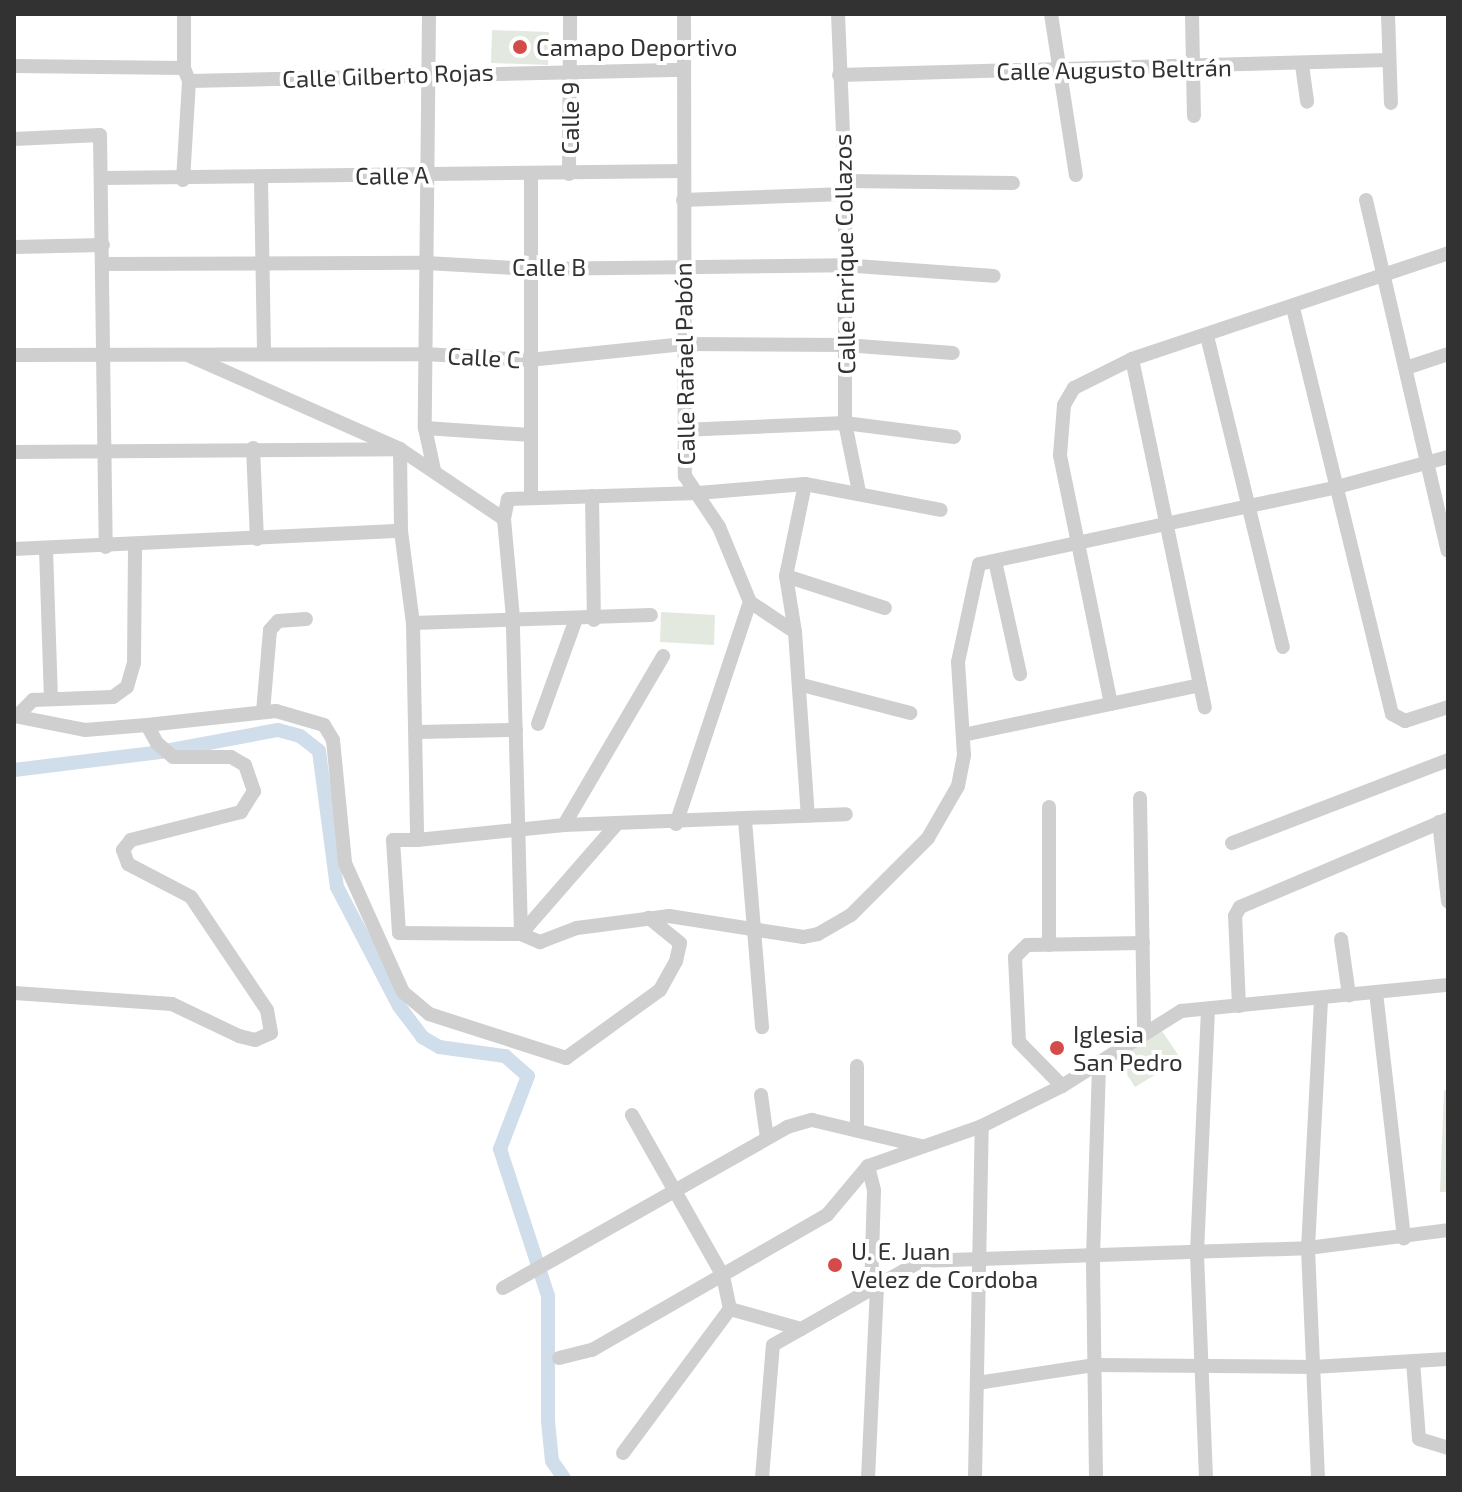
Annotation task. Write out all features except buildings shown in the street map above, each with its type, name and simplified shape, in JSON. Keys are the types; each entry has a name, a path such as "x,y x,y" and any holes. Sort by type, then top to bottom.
{"street":[{"path":"183,180 184,14"},
{"path":"429,14 426,73 425,428 434,470"},
{"name":"Calle 9","path":"569,174 570,14"},
{"name":"Calle Rafael Pabón","path":"684,14 682,430 685,476 719,527 750,602"},
{"name":"Calle Enrique Collazos","path":"838,14 845,187 842,265 845,423 859,492"},
{"path":"1051,14 1076,175"},
{"path":"1192,14 1194,116"},
{"path":"1388,14 1391,103"},
{"name":"Calle Augusto Beltrán","path":"839,75 1302,65 1388,60"},
{"path":"1302,65 1307,102"},
{"name":"Calle Gilberto Rojas","path":"14,66 186,74 684,70"},
{"path":"14,139 100,135 106,547"},
{"name":"Calle A","path":"103,178 183,180 426,173 531,175 682,171"},
{"path":"531,175 531,498"},
{"path":"261,179 264,353"},
{"path":"683,200 845,187 1013,183"},
{"path":"1366,200 1445,527 1448,551"},
{"path":"14,247 103,245"},
{"path":"1111,704 1081,544 1060,455 1064,405 1074,388 1132,359 1293,308 1448,253"},
{"name":"Calle B","path":"103,264 262,267 426,263 530,269 683,264 842,265 994,276"},
{"path":"1293,308 1392,714 1405,721 1448,707"},
{"path":"1207,336 1283,647"},
{"name":"Calle C","path":"14,355 425,354 529,360 684,344 845,345 953,353"},
{"path":"1406,368 1448,354"},
{"path":"188,355 400,449 504,519"},
{"path":"1132,359 1205,707"},
{"path":"682,430 845,423 954,437"},
{"path":"425,428 530,435"},
{"path":"253,448 257,539"},
{"path":"14,452 400,449"},
{"path":"400,449 401,531 413,623 417,840"},
{"path":"846,814 676,824 564,825 393,840 399,933 521,934 540,942 577,928 669,916 803,937 818,934 870,898 928,838 958,786 963,735 958,662 979,564 1337,487 1428,465 1448,457"},
{"path":"805,484 786,576 802,685 808,816"},
{"path":"521,934 513,618 504,519 508,499 698,493 805,484 941,510"},
{"path":"592,496 594,620"},
{"path":"14,549 135,546 401,531"},
{"path":"16,716 33,700 113,697 127,687 134,663 135,546"},
{"path":"46,549 51,699"},
{"path":"995,561 1020,674"},
{"path":"786,576 885,608"},
{"path":"676,824 750,602 795,632"},
{"path":"413,623 513,618 594,620 651,615"},
{"path":"263,712 270,630 278,621 306,619"},
{"path":"538,724 576,619"},
{"path":"564,825 663,656"},
{"path":"802,685 910,713"},
{"path":"963,735 1200,685"},
{"path":"16,716 85,730 263,712 312,717 324,725 333,740 345,863 403,992 429,1014 566,1058 660,990 676,961 680,943 649,918"},
{"path":"14,993 172,1004 239,1036 255,1040 271,1033 267,1010 191,897 128,864 123,850 131,840 241,812 249,804 254,779 238,760 173,757 157,743 147,725"},
{"path":"417,732 516,730"},
{"path":"1232,843 1448,760"},
{"path":"1140,798 1144,1034"},
{"path":"1049,807 1049,945"},
{"path":"745,820 762,1027"},
{"path":"1239,1006 1235,916 1240,907 1444,821 1448,901"},
{"path":"521,934 616,825"},
{"path":"1341,939 1349,995"},
{"path":"1062,1086 1019,1042 1015,1031 1015,957 1027,945 1143,943"},
{"path":"559,1358 592,1350 827,1215 868,1166 982,1126 1062,1086 1181,1011 1448,985"},
{"path":"1376,992 1404,1238"},
{"path":"1318,1478 1308,1248 1321,998"},
{"path":"1206,1478 1197,1252 1208,1009"},
{"path":"1096,1478 1093,1257 1099,1062"},
{"path":"857,1066 857,1127"},
{"path":"761,1095 767,1138"},
{"path":"623,1453 730,1309 723,1276 670,1189 632,1115"},
{"path":"503,1288 670,1189 767,1138 812,1120 857,1127 921,1146"},
{"path":"975,1478 982,1126"},
{"path":"868,1166 874,1190 868,1478"},
{"path":"762,1478 773,1345 921,1261 1308,1248 1448,1230"},
{"path":"730,1309 801,1329"},
{"path":"977,1383 1094,1365 1313,1367 1448,1359"},
{"path":"1413,1361 1419,1439"},
{"path":"1419,1439 1448,1437"},
{"path":"1419,1439 1448,1448"}],"shaded area":[{"name":"Camapo Deportivo","path":"492,30 549,32 548,65 491,63"},
{"path":"661,612 715,615 714,645 660,642"},
{"path":"1162,1031 1181,1059 1135,1087 1117,1059"},
{"path":"1444,1090 1448,1091 1448,1192 1440,1192"}],"waterway":[{"path":"14,770 160,752 278,730 300,736 319,751 337,887 399,1006 422,1037 439,1047 505,1056 528,1076 500,1149 548,1296 548,1421 552,1461 564,1478"}],"place":[{"name":"Camapo Deportivo","path":"520,47"},
{"name":"Iglesia San Pedro","path":"1057,1048"},
{"name":"U. E. Juan Velez de Cordoba","path":"835,1265"}]}
